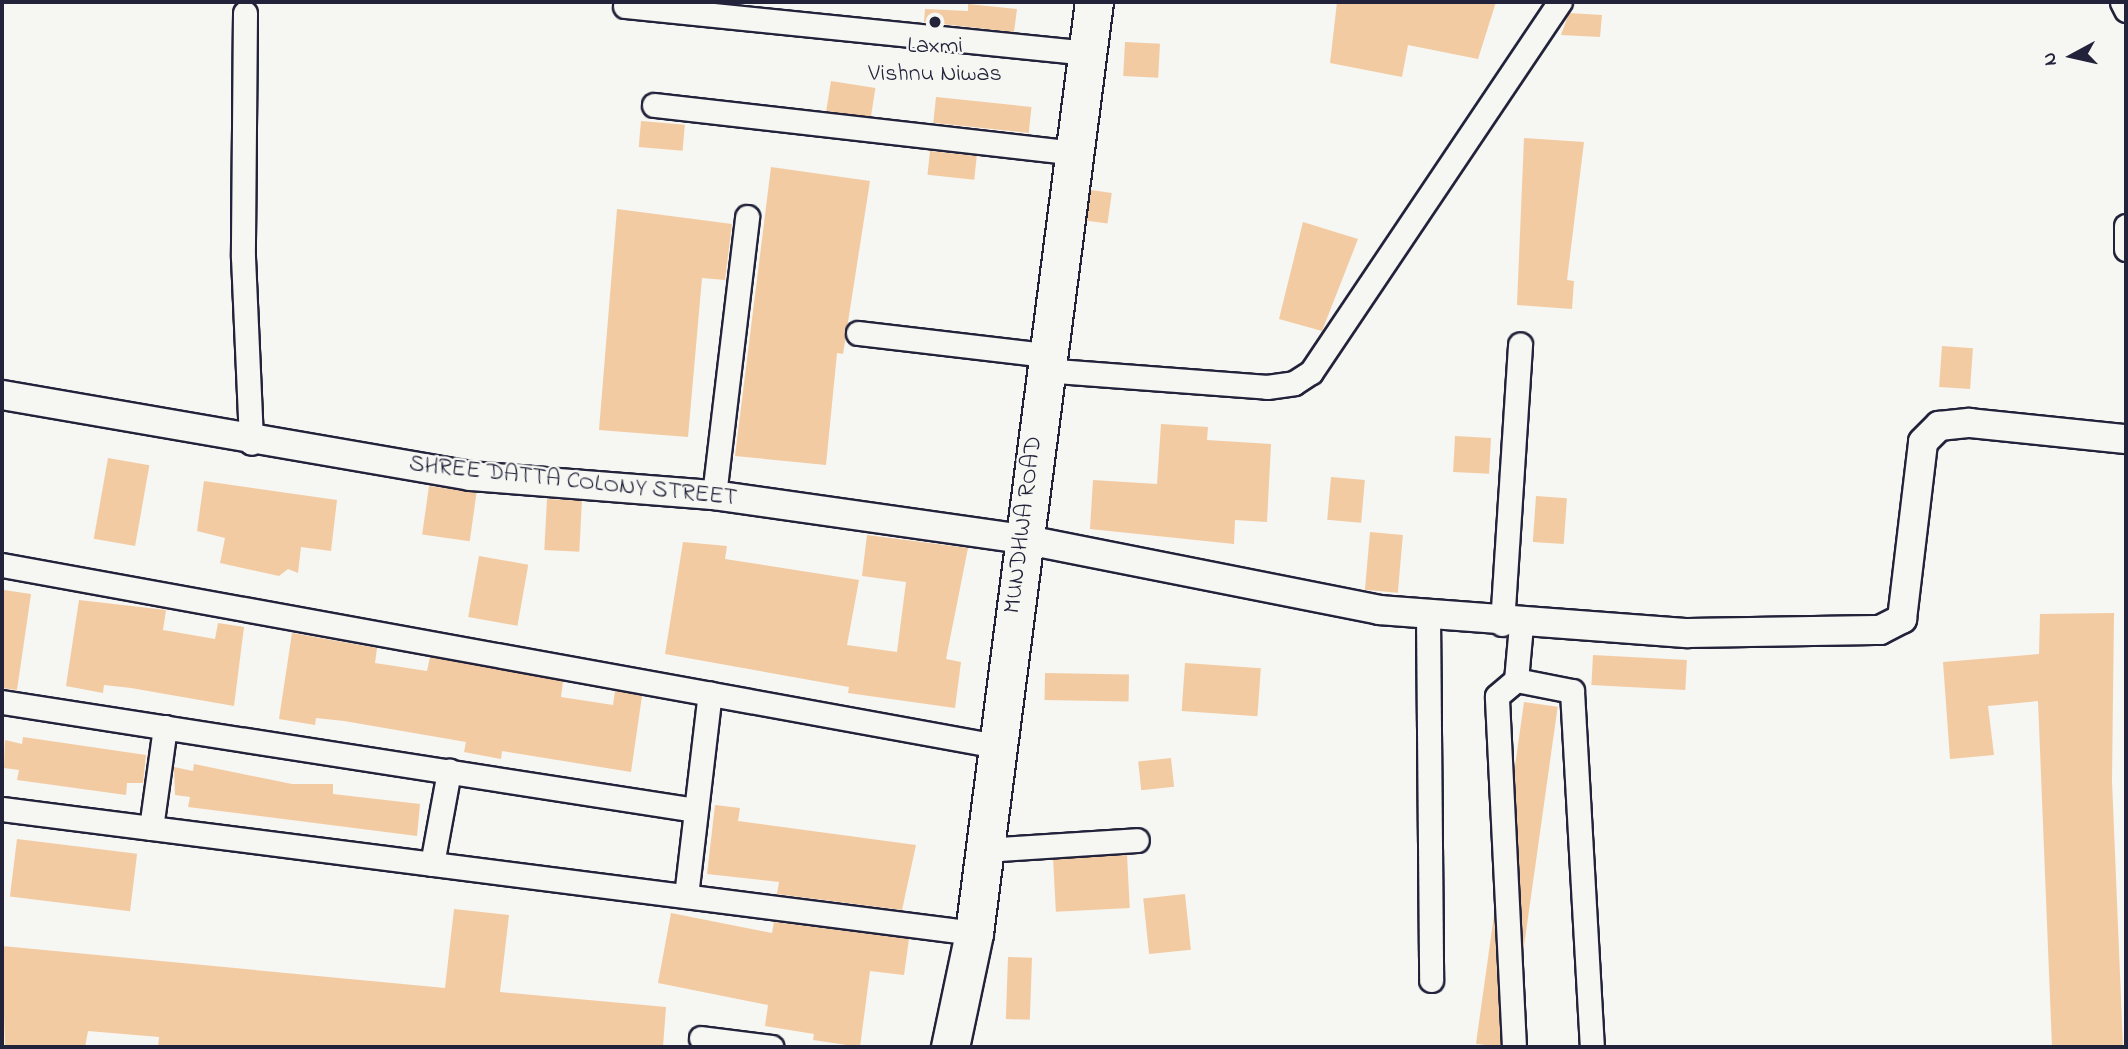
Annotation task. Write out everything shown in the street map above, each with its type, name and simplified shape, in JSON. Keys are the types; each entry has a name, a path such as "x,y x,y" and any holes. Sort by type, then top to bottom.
{"main road":[{"name":"MUNDHWA ROAD","path":"950,1047 974,933 1044,362 1094,2"}],"street":[{"path":"858,333 1044,362 1267,387 1294,383 1311,372 1559,2"},
{"path":"2122,2 2126,10"},
{"path":"625,6 1087,53"},
{"path":"245,13 243,257 251,443"},
{"path":"654,105 1074,153"},
{"path":"714,495 747,217"},
{"path":"2126,226 2126,249"},
{"path":"1516,680 1511,624 1520,345"},
{"name":"SHREE DATTA COLONY STREET","path":"2,394 251,443 541,484 714,495 1022,539 1180,575 1429,616 1511,624 1688,633 1892,627 1908,603 1929,431 1970,423 2126,439"},
{"path":"2,565 997,746"},
{"path":"1429,616 1431,979"},
{"path":"1514,1047 1497,696 1516,680"},
{"path":"1516,680 1572,691 1592,1047"},
{"path":"686,896 710,693"},
{"path":"2,702 695,810"},
{"path":"151,828 165,727"},
{"path":"432,864 449,771"},
{"path":"2,809 974,933"},
{"path":"984,850 1138,840"},
{"path":"701,1038 771,1047"}],"building":[{"path":"1337,2 1496,2 1478,59 1408,45 1402,77 1330,63"},
{"path":"968,4 1017,9 1014,32 924,22 925,9 968,11"},
{"path":"1569,13 1602,15 1600,37 1561,35"},
{"path":"1125,42 1160,44 1158,78 1123,76"},
{"path":"831,81 875,88 871,118 826,111"},
{"path":"936,97 1031,107 1029,133 933,123"},
{"path":"641,121 685,125 683,151 639,147"},
{"path":"1524,138 1584,142 1567,280 1574,281 1572,309 1517,305"},
{"path":"930,151 977,156 974,180 927,175"},
{"path":"771,167 870,181 843,354 837,353 826,465 735,456"},
{"path":"1091,190 1112,193 1107,224 1087,221"},
{"path":"617,209 732,224 725,280 702,278 688,437 599,430"},
{"path":"1303,222 1358,239 1322,331 1279,319"},
{"path":"1942,346 1973,348 1970,389 1939,387"},
{"path":"1161,424 1208,427 1207,440 1271,444 1267,522 1235,520 1234,544 1090,529 1093,480 1157,484"},
{"path":"1455,436 1491,438 1489,474 1453,472"},
{"path":"108,458 149,465 135,546 94,539"},
{"path":"1331,477 1365,480 1361,523 1327,520"},
{"path":"204,481 337,500 331,551 301,547 298,573 288,569 279,576 220,563 225,538 197,531"},
{"path":"429,486 477,493 470,541 422,535"},
{"path":"1536,496 1567,498 1564,544 1533,542"},
{"path":"547,499 582,501 579,552 544,550"},
{"path":"1370,532 1403,535 1398,593 1365,590"},
{"path":"867,535 968,548 946,659 961,662 955,708 848,693 849,687 665,654 683,542 727,546 725,559 859,580 847,645 897,652 906,582 862,576"},
{"path":"479,556 528,565 517,626 468,617"},
{"path":"4,590 31,594 17,690 2,688"},
{"path":"79,600 166,610 163,630 215,639 218,623 244,627 234,706 131,688 104,685 103,693 66,686"},
{"path":"2114,613 2112,781 2123,1047 2052,1047 2038,701 1988,706 1994,755 1950,759 1943,662 2039,654 2040,614"},
{"path":"292,633 377,648 375,663 427,671 430,657 563,681 561,697 613,705 615,691 642,696 631,772 502,751 501,759 464,752 466,742 344,721 316,718 315,725 279,719"},
{"path":"1593,655 1687,660 1685,690 1591,685"},
{"path":"1185,663 1261,668 1257,716 1182,711"},
{"path":"1045,673 1129,674 1129,701 1045,700"},
{"path":"1524,702 1558,707 1510,1047 1476,1044"},
{"path":"23,737 146,755 143,783 127,783 126,795 17,780 19,770 4,768 5,740 22,744"},
{"path":"1171,758 1174,787 1141,790 1138,761"},
{"path":"194,764 292,784 333,784 333,794 420,804 417,836 188,807 190,797 175,795 174,767 193,771"},
{"path":"715,805 740,808 738,821 916,845 902,910 777,894 779,882 707,874"},
{"path":"17,839 137,854 130,911 10,897"},
{"path":"1127,855 1130,908 1056,912 1053,859"},
{"path":"1185,894 1191,950 1149,954 1143,898"},
{"path":"454,909 509,915 500,992 666,1007 663,1047 158,1047 159,1037 88,1031 85,1047 5,1047 2,946 445,988"},
{"path":"671,913 772,933 774,922 909,939 904,975 870,971 860,1047 813,1040 814,1034 765,1026 768,1005 658,983"},
{"path":"1008,957 1032,958 1030,1020 1006,1019"}],"place":[{"name":"Laxmi Vishnu Niwas","path":"935,22"}]}
